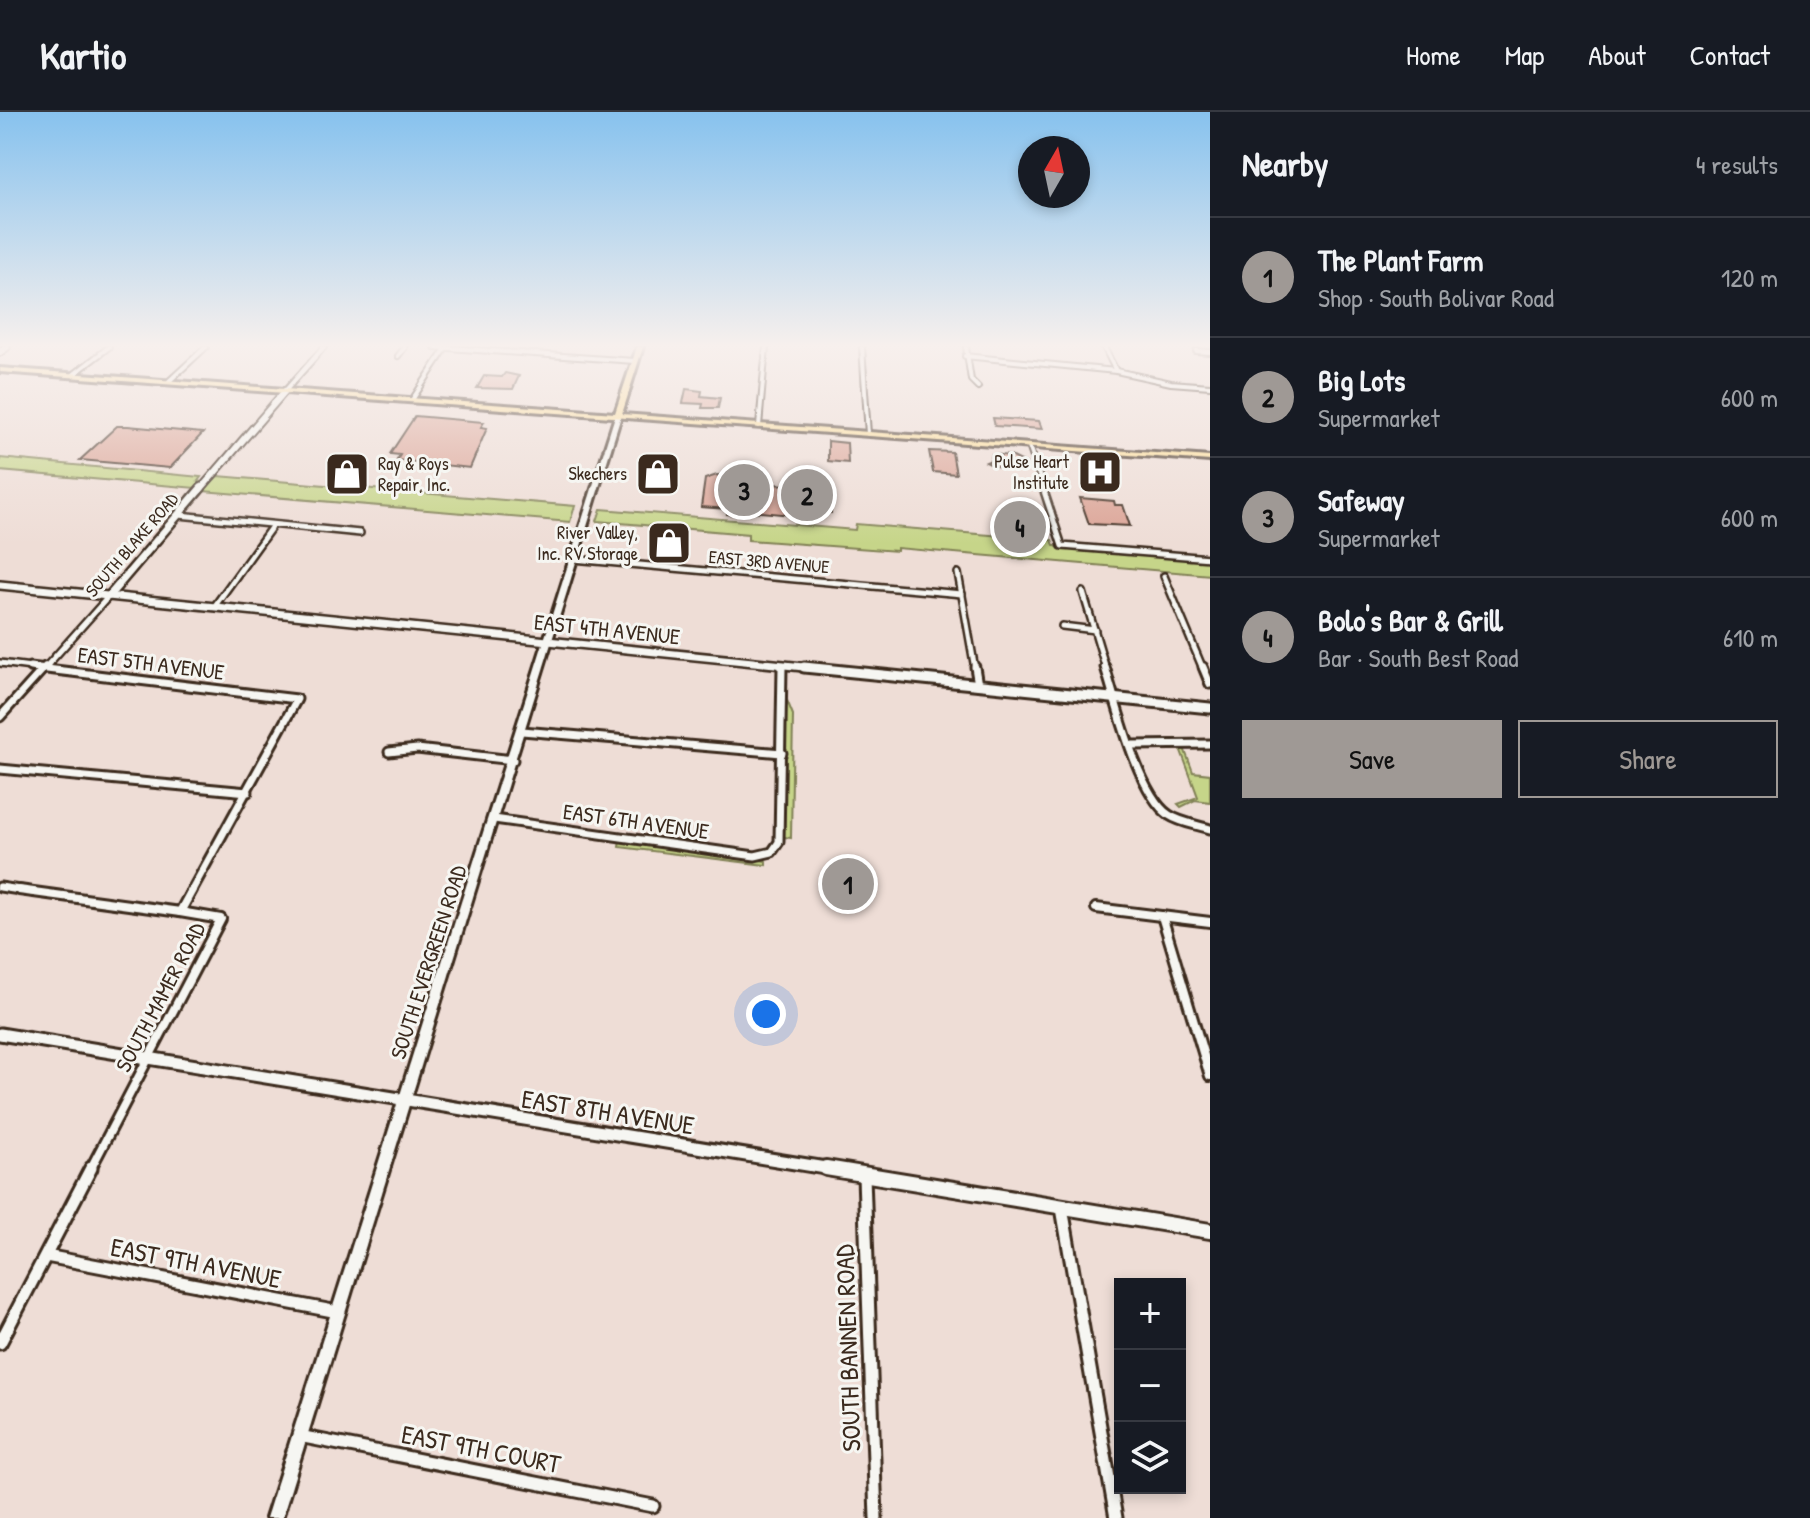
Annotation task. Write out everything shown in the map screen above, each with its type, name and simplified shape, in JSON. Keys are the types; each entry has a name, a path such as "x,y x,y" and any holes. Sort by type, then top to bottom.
{"main road":[{"path":"574,413 1210,459"},
{"name":"SOUTH EVERGREEN ROAD","path":"274,1518 618,416"}],"street":[{"name":"SOUTH BLAKE ROAD","path":"0,717 267,413"},
{"path":"759,426 760,413"},
{"path":"867,413 868,434"},
{"path":"1029,446 1062,546 1210,558"},
{"path":"179,515 360,533"},
{"path":"214,607 273,525"},
{"name":"EAST 3RD AVENUE","path":"573,559 962,594"},
{"path":"958,573 978,685"},
{"path":"1164,576 1210,684"},
{"name":"EAST 4TH AVENUE","path":"0,585 1210,708"},
{"path":"1083,592 1124,730 1133,745 1151,796 1169,815 1210,829"},
{"path":"1062,626 1095,630"},
{"name":"EAST 5TH AVENUE","path":"0,663 297,699"},
{"path":"522,731 782,753 782,666"},
{"name":"SOUTH MAMER ROAD","path":"0,1343 221,919 180,912 297,699"},
{"path":"1133,745 1210,744"},
{"path":"389,752 417,749 513,760"},
{"name":"EAST 6TH AVENUE","path":"494,819 755,856 772,852 779,842 782,753"},
{"path":"0,769 248,792"},
{"path":"0,887 180,912"},
{"path":"1096,908 1210,922"},
{"path":"1162,916 1205,1044 1210,1076"},
{"name":"EAST 8TH AVENUE","path":"0,1034 1210,1231"},
{"name":"SOUTH BANNEN ROAD","path":"864,1176 876,1518"},
{"path":"1062,1208 1116,1518"},
{"name":"EAST 9TH AVENUE","path":"46,1256 338,1312"},
{"name":"EAST 9TH COURT","path":"299,1436 653,1506"}],"green space":[{"path":"0,458 201,477 198,481 201,482 196,488 0,471"},
{"path":"218,476 575,506 570,522 202,491"},
{"path":"601,509 855,530 856,524 1052,540 1061,549 1210,561 1210,575 897,548 897,551 748,540 748,534 597,521"},
{"path":"784,693 793,715 791,838 784,837"},
{"path":"1180,748 1184,748 1193,772 1210,774 1210,802 1195,800 1181,807 1178,804 1198,797"},
{"path":"620,838 766,861 766,865 619,847"}],"building":[{"path":"415,416 484,422 481,427 487,428 470,468 397,460 400,455 390,454"},
{"path":"993,418 1039,421 1042,429 995,426"},
{"path":"117,426 203,433 170,468 80,460"},
{"path":"828,441 847,443 848,463 828,461"},
{"path":"929,451 952,452 956,474 933,472"},
{"path":"992,454 1011,456 1027,464 1013,463 1015,468 994,466 986,462 991,460"},
{"path":"717,475 762,479 770,484 830,488 831,513 802,510 802,516 741,510 740,515 727,514 728,509 701,507 705,479"},
{"path":"1080,498 1114,501 1115,505 1123,505 1130,526 1089,524"},
{"path":"1004,520 1032,523 1036,535 1007,532"}],"place":[{"name":"Pulse Heart Institute","path":"1100,472"},
{"name":"Ray & Roys Repair, Inc.","path":"347,474"},
{"name":"Skechers","path":"658,474"},
{"name":"Safeway","path":"744,490"},
{"name":"Big Lots","path":"807,495"},
{"name":"Bolo's Bar & Grill","path":"1020,527"},
{"name":"River Valley, Inc. RV Storage","path":"669,543"},
{"name":"The Plant Farm","path":"848,884"}]}
